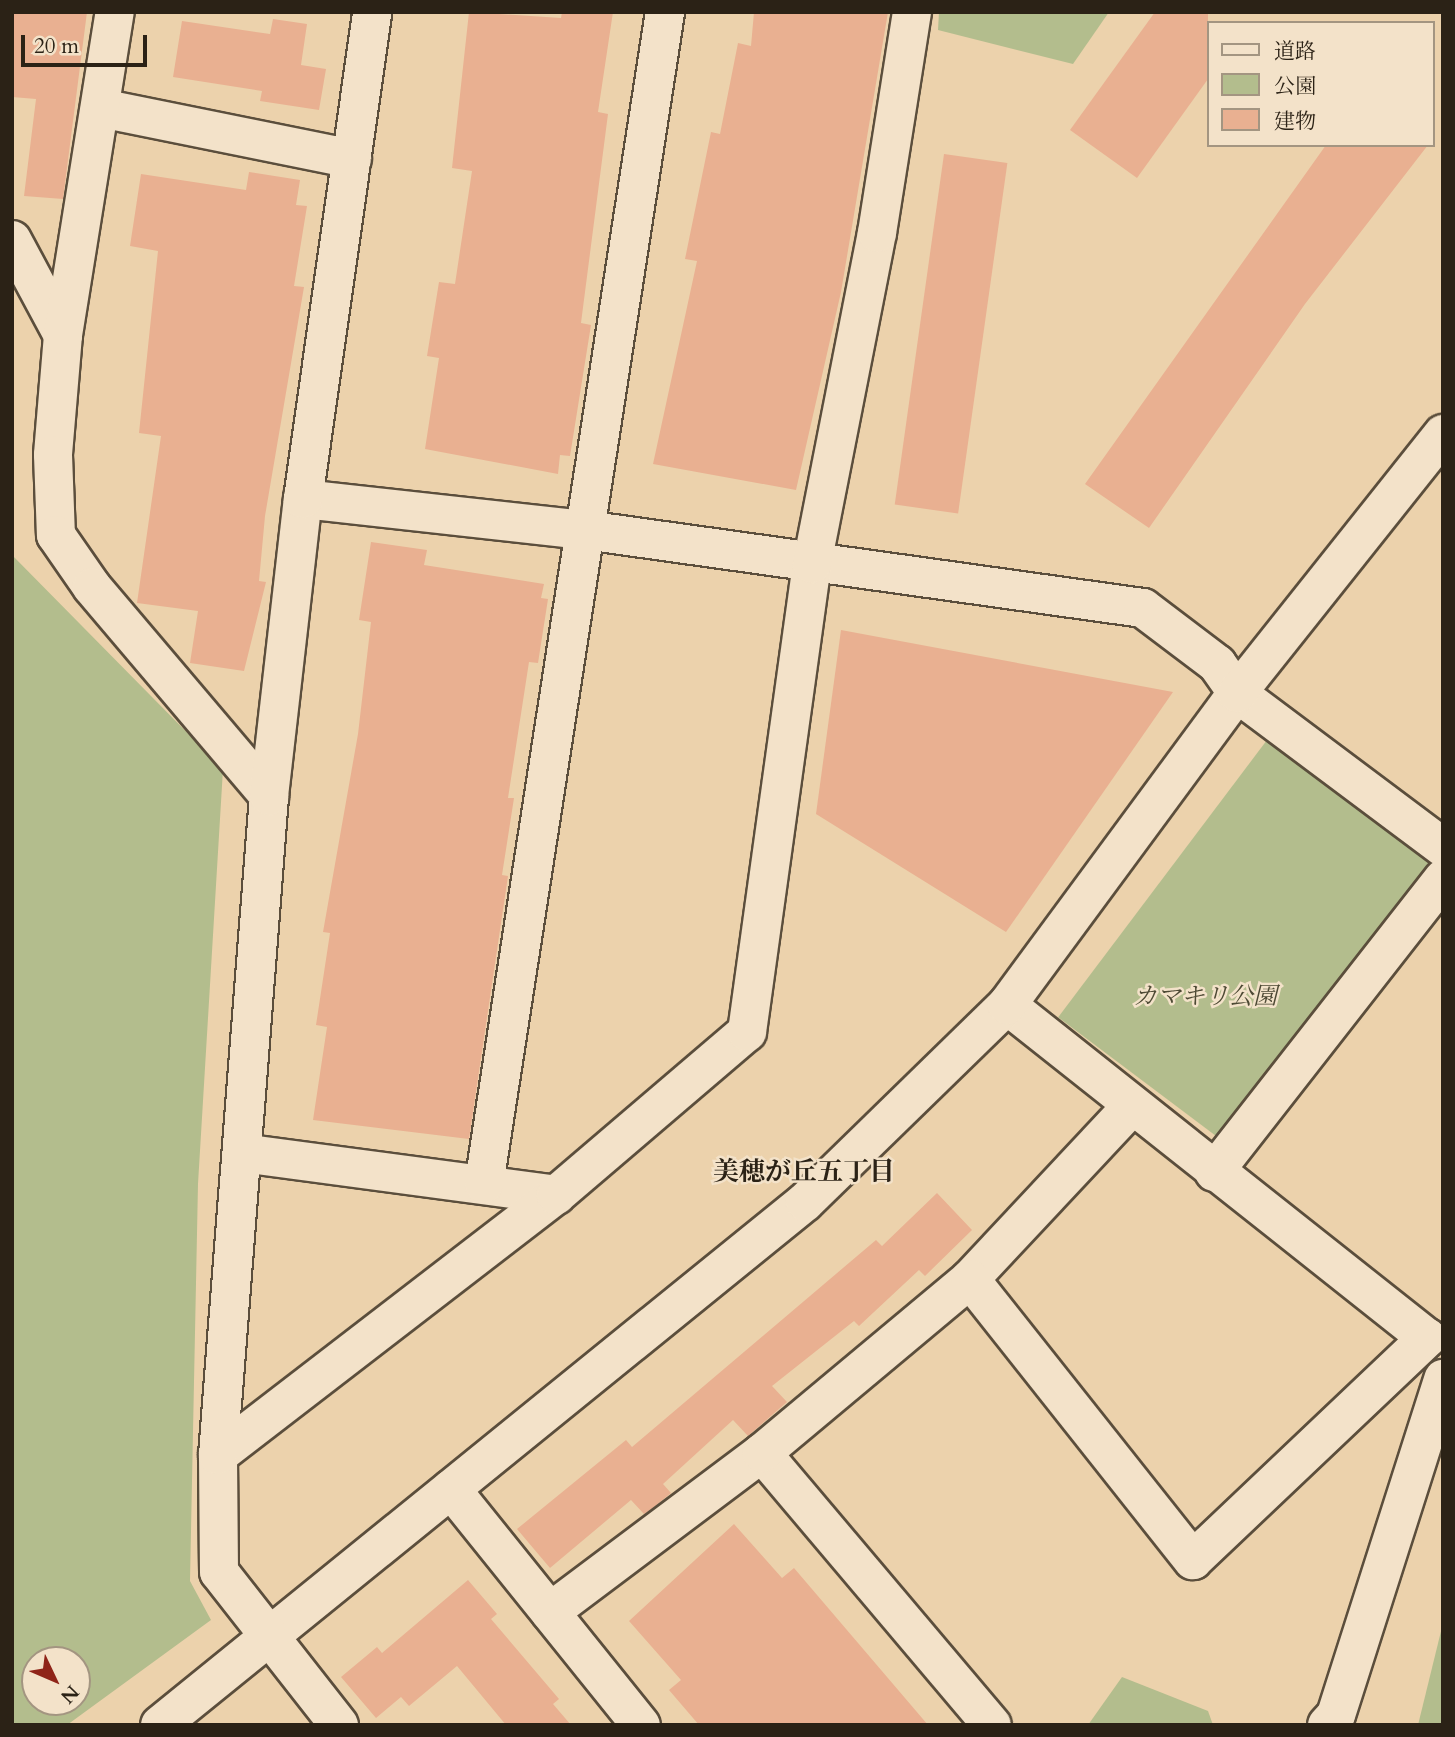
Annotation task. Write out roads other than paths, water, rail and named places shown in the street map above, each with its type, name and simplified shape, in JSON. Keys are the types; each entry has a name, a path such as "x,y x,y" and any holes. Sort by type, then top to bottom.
{"street":[{"path":"116,12 63,335 53,456 56,535 92,587 269,796"},
{"path":"339,1725 219,1572 218,1455 269,796 303,499 372,12"},
{"path":"484,1184 665,12"},
{"path":"218,1455 556,1195 747,1032 812,564 877,233 912,12"},
{"path":"100,108 352,159"},
{"path":"12,240 63,335"},
{"path":"160,1725 805,1202 1007,1005 1237,693 1443,434"},
{"path":"303,499 584,530 812,564 1143,608 1217,664 1237,693 1443,847"},
{"path":"1214,1172 1443,879"},
{"path":"1007,1005 1130,1108 1214,1172 1435,1327 1443,1378 1336,1715 1327,1725"},
{"path":"550,1612 762,1452 970,1279 1130,1108"},
{"path":"242,1153 556,1195"},
{"path":"970,1279 1193,1560 1435,1327"},
{"path":"762,1452 992,1725"},
{"path":"451,1489 641,1725"}],"district":[{"name":"美穂が丘五丁目","path":"804,1172"}],"park label":[{"name":"カマキリ公園","path":"1205,997"}]}
